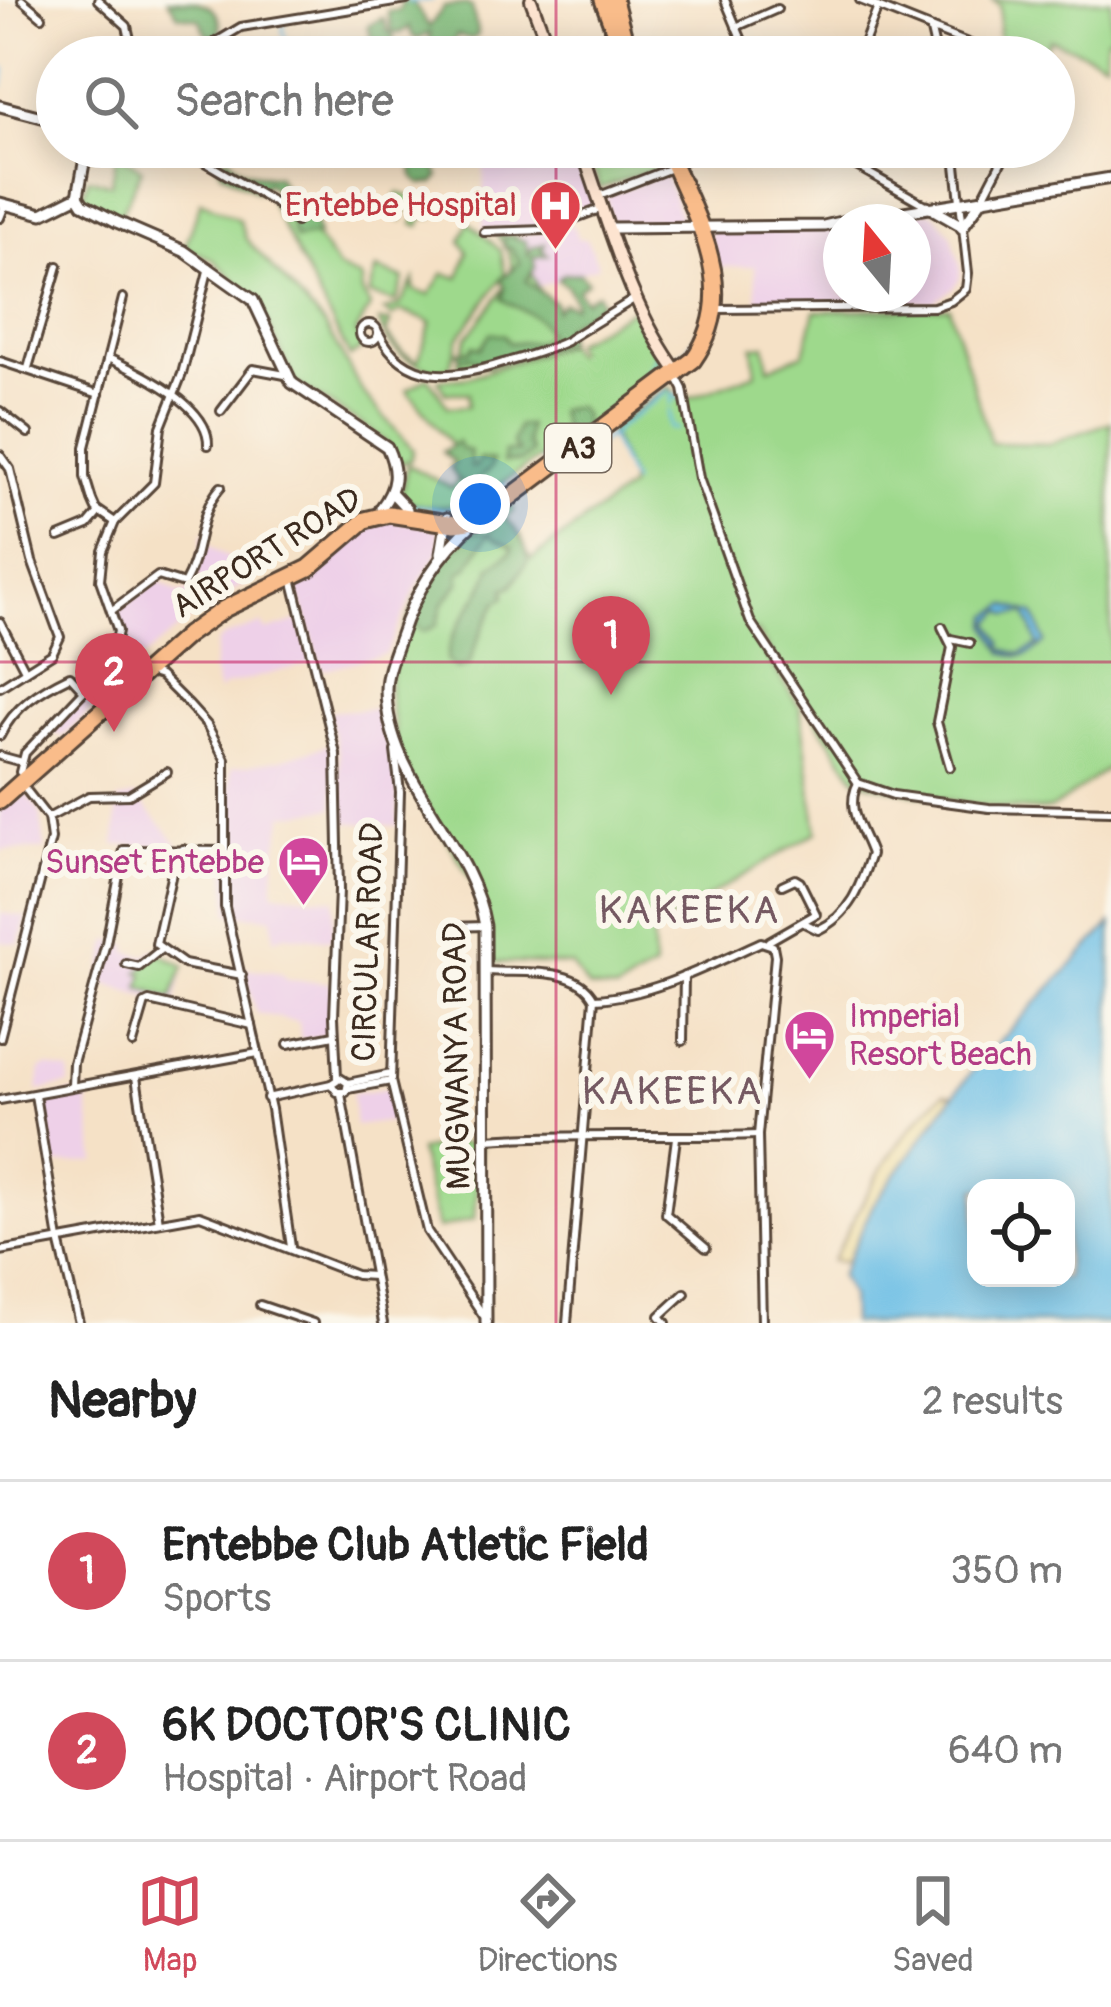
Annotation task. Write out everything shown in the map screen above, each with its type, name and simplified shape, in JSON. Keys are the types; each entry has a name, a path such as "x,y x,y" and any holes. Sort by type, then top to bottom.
{"highway":[{"path":"603,0 615,36"},
{"path":"614,0 622,36"},
{"name":"A3","path":"476,517 676,373 708,339 717,309 716,281 672,168"},
{"name":"A3","path":"676,373 699,339 711,301 709,276 694,227"},
{"name":"AIRPORT ROAD","path":"0,790 224,609 318,561 364,517 381,508 407,509 447,520"},
{"name":"AIRPORT ROAD","path":"364,517 476,517"},
{"name":"AIRPORT ROAD","path":"0,800 21,773"}],"main road":[{"path":"528,0 541,36"},
{"path":"589,168 637,297 676,373"}],"street":[{"path":"22,0 42,17"},
{"path":"98,0 127,26 129,36"},
{"path":"227,36 242,27 407,0"},
{"path":"725,0 740,36"},
{"path":"860,0 947,36"},
{"path":"867,36 878,7"},
{"path":"736,27 777,9"},
{"path":"931,30 932,36"},
{"path":"0,106 36,116"},
{"path":"83,168 78,196 83,204 209,267 261,310 285,375 380,440 395,470 392,493 381,508"},
{"path":"214,168 275,203 296,222"},
{"path":"484,232 544,230 667,168"},
{"path":"860,168 923,204"},
{"path":"717,309 942,304 966,289 956,168"},
{"path":"962,227 998,168"},
{"path":"931,205 1111,178"},
{"path":"0,218 2,204 42,214 78,196"},
{"path":"931,208 962,227"},
{"path":"611,228 823,226"},
{"path":"28,368 58,266"},
{"path":"21,773 43,730 84,691 116,640 100,572 115,522 154,483 157,442 209,267"},
{"path":"387,348 372,324 362,327 360,336 422,373 448,376 530,356 568,340 637,297"},
{"path":"115,522 99,512 85,470 87,438 123,298"},
{"path":"370,343 379,332"},
{"path":"110,359 174,396 204,422 208,445"},
{"path":"0,362 99,394"},
{"path":"221,411 253,369 285,375"},
{"path":"676,373 699,478 750,621 858,783 893,795 989,808 1111,811"},
{"path":"0,411 28,434"},
{"path":"0,454 10,469 32,561 59,631 57,648 0,687"},
{"path":"111,611 158,576 184,584 199,554 205,512 221,487"},
{"path":"392,493 407,509"},
{"path":"59,537 88,525 99,512"},
{"name":"CIRCULAR ROAD","path":"476,517 441,554 414,599 389,669 386,692 400,792 391,1077 427,1232 486,1322"},
{"name":"CIRCULAR ROAD","path":"441,554 447,520"},
{"path":"267,1097 283,1097 338,1080 334,1035 339,890 336,754 290,575"},
{"path":"0,623 25,670"},
{"path":"942,627 951,639 970,643"},
{"path":"950,767 937,722 951,639"},
{"path":"118,652 151,667 207,725 225,759 225,907 271,1109 291,1247"},
{"path":"0,736 24,702 60,681 70,676 84,691"},
{"name":"MUGWANYA ROAD","path":"393,741 476,888 485,926 486,1322"},
{"path":"0,756 21,773 48,818 51,839 0,1038"},
{"path":"48,818 88,796 135,793 167,772"},
{"path":"804,923 818,930 842,918 862,880 871,854 852,810 858,783"},
{"path":"72,1087 73,1063 106,943 122,852 130,848 224,851"},
{"path":"183,849 172,873 156,940 159,950 184,964 242,975"},
{"path":"594,999 618,997 684,976 767,942 816,914 795,879 782,885"},
{"path":"450,927 485,926"},
{"path":"762,1323 758,1135 775,956 767,942"},
{"path":"126,964 140,967 159,950"},
{"path":"488,971 570,977 584,983 594,999 567,1323"},
{"path":"682,1041 684,976"},
{"path":"133,1044 149,1001 252,1025"},
{"path":"288,1044 334,1035"},
{"path":"0,1100 259,1053"},
{"path":"136,1076 159,1222"},
{"path":"337,1076 346,1089 383,1323"},
{"path":"331,1084 346,1089 391,1077"},
{"path":"35,1095 59,1240 79,1323"},
{"path":"271,1109 283,1097"},
{"path":"487,1139 758,1135"},
{"path":"676,1138 666,1214 706,1248"},
{"path":"0,1251 200,1215 344,1271 374,1276"},
{"path":"666,1323 660,1316 685,1293"},
{"path":"260,1305 314,1323"}],"shaded area":[{"path":"484,168 585,168 599,206 544,228 483,229"},
{"path":"665,174 682,223 611,222 606,197"},
{"path":"931,213 951,234 960,265 960,278 953,288 933,302"},
{"name":"Entebbe Hospital","path":"573,225 578,239 586,238 599,266 537,287 515,240"},
{"path":"823,227 823,301 757,301 755,266 717,267 709,235 714,229"},
{"path":"376,516 438,529 440,550 418,584 386,654 322,670 295,581"},
{"path":"203,531 210,546 238,564 249,581 217,600 205,580 197,577"},
{"path":"158,581 179,593 192,592 198,613 139,661 126,650 113,614"},
{"path":"301,620 311,663 224,686 219,692 213,670 217,643 262,624 266,631"},
{"path":"112,656 131,674 62,737 50,730 49,723 79,702"},
{"path":"382,708 397,768 398,826 340,822 339,754 329,712"},
{"path":"331,744 334,808 284,815 273,892 335,899 332,940 285,935 274,939 272,917 229,914 231,768"},
{"path":"21,786 40,812 45,850 2,850 0,855 0,805"},
{"path":"136,796 178,846 115,845 118,800"},
{"path":"0,913 27,917 19,944 0,942"},
{"path":"109,940 146,956 155,948 185,966 175,1005 99,982"},
{"path":"244,968 281,973 287,980 331,983 332,1033 301,1040 299,1022 256,1013"},
{"path":"47,1066 70,1072 69,1085 38,1091 41,1069"},
{"path":"392,1088 399,1120 355,1126 352,1093"},
{"path":"86,1090 96,1162 52,1165 41,1099"}],"green space":[{"path":"168,0 197,2 212,9 220,35 208,36 199,19 178,15"},
{"path":"993,0 1111,0 1105,61 1075,49 1075,36 999,36 1000,6"},
{"path":"412,1 429,27 444,7 466,4 472,7 478,35 413,36 409,27 393,36 371,36 368,26 383,18 392,33 388,11 399,11 402,2"},
{"path":"114,168 142,169 119,218 83,198 88,178 111,184"},
{"path":"220,168 241,168 277,176 283,187 275,190 267,183 257,192"},
{"path":"413,168 435,168 439,177 434,183 421,184 414,178"},
{"path":"593,168 656,168 600,188"},
{"path":"398,193 435,206 432,218 423,216 419,226 413,224 418,212 408,207 399,219 402,208 394,205"},
{"path":"201,201 239,220 246,239 326,327 363,393 413,450 410,461 397,463 386,442 295,382 257,300 212,259 185,247"},
{"path":"270,202 318,240 338,268 362,279 362,292 370,306 356,333 364,347 350,357"},
{"path":"300,212 314,219 318,235 295,239 289,220"},
{"path":"469,222 501,251 505,274 459,337 450,366 438,371 401,354 388,341 379,322 390,322 386,334 418,361 431,322 401,311 392,316 384,311 400,305 414,280 414,290 429,295 444,273 459,278 468,252 461,241"},
{"path":"505,235 526,241 528,257 532,247 545,244 542,250 548,255 533,257 535,267 526,281 555,303 556,310 563,303 573,306 575,302 558,280 563,274 580,273 587,282 577,290 585,300 597,293 601,303 564,327 566,342 488,366 470,357 461,360 457,351 469,351 473,345 480,348 491,333 504,335 509,343 537,342 547,335 534,316 502,299 501,279 520,263 511,248 504,247"},
{"path":"515,235 566,336 463,370 458,363 467,337 509,282 510,257 497,236"},
{"path":"377,269 404,279 396,302 369,295"},
{"path":"636,307 665,368 658,376 543,460 473,498 438,507 400,497 408,465 452,488 460,478 450,443 407,390 428,377 448,407 468,406 468,393 445,393 438,380 469,377 566,345 572,354 576,352 572,343"},
{"path":"949,307 991,443 1049,444 1111,422 1111,766 1050,809 1035,810 954,801 856,779 756,631 752,634 800,707 817,832 652,930 654,968 617,991 589,988 571,965 488,962 478,891 393,750 391,674 409,617 430,578 473,531 511,504 514,510 504,518 532,559 629,488 630,478 608,429 669,387 682,401 756,373 753,346 765,345 769,368 804,353 815,311 931,312 931,308"},
{"path":"576,407 583,415 584,428 565,437 558,410"},
{"path":"528,425 532,453 521,462 503,462 504,452 518,452 512,444 518,426"},
{"path":"457,442 470,451 471,467 479,459 493,461 475,489 458,480 450,467 455,463 442,452"},
{"path":"501,516 519,535 528,560 497,602 469,665 456,669 447,661 453,636 491,567 512,547 488,535 459,574 460,582 443,603 437,625 423,632 410,619 416,599 433,581 451,545 459,545 469,532 490,533"},
{"path":"158,952 184,966 172,998 140,987 144,973 139,972"},
{"path":"480,1143 475,1219 438,1229 419,1151"}],"sand":[{"name":"Imperial Resort Beach","path":"944,1093 953,1095 873,1205 846,1262 832,1261 894,1150"}],"water":[{"path":"1007,605 1034,614 1045,642 1026,655 1003,653 988,625 991,615","holes":["1003,611 1026,613 1038,645 1020,654 1002,649 991,623"]},
{"path":"1111,924 1111,1323 851,1323 850,1296 840,1276 873,1205 974,1068"}],"waterway":[{"path":"408,2 432,0"},
{"path":"284,23 285,36"},
{"path":"0,66 5,70 3,86"},
{"path":"676,358 688,350 702,326"},
{"path":"647,376 657,355"},
{"path":"586,429 665,367"},
{"path":"612,437 669,390"},
{"path":"671,404 673,394 679,398"},
{"path":"669,410 670,428 677,429"},
{"path":"542,461 583,431"},
{"path":"553,477 609,436 632,483"},
{"path":"407,504 459,508 505,484"}],"place":[{"name":"Entebbe Hospital","path":"556,251"},
{"name":"Entebbe Club Atletic Field","path":"611,695"},
{"name":"6K DOCTOR'S CLINIC","path":"114,732"},
{"name":"Sunset Entebbe","path":"303,908"},
{"name":"Imperial Resort Beach","path":"810,1081"}],"district":[{"name":"KAKEEKA","path":"690,910"},
{"name":"KAKEEKA","path":"673,1091"}]}
